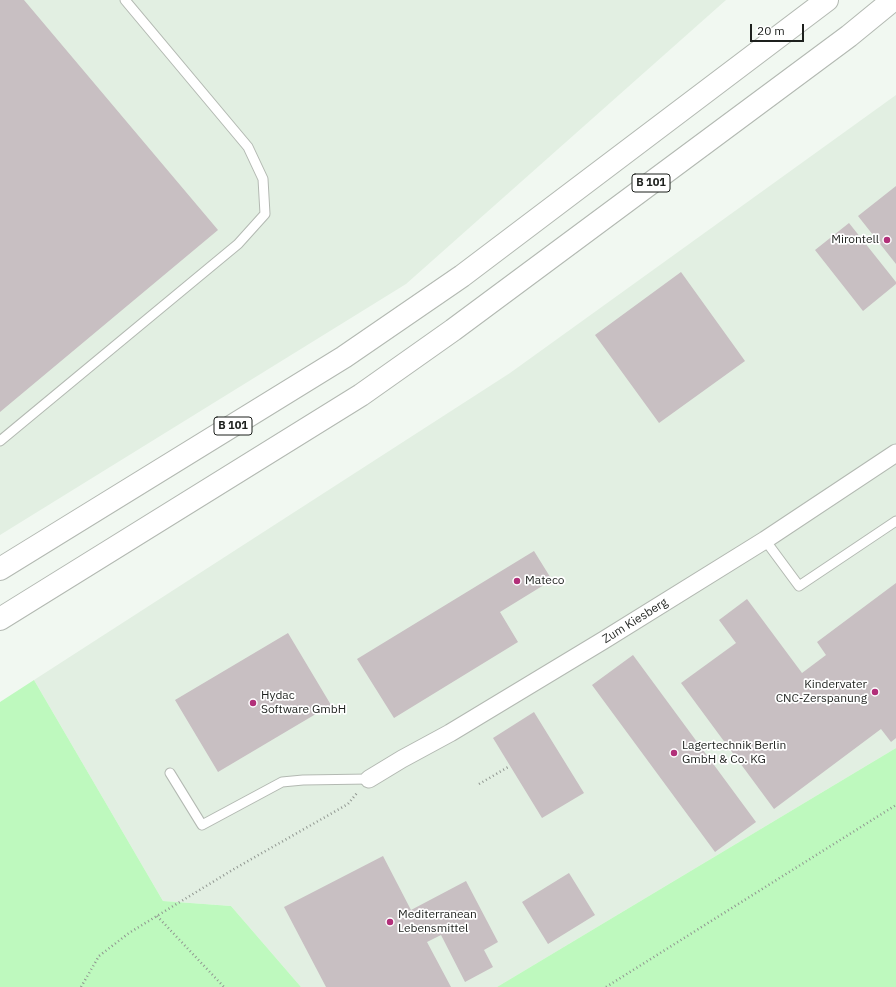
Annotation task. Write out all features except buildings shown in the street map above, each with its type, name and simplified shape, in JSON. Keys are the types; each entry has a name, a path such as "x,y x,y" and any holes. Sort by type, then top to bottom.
{"highway":[{"name":"B 101","path":"0,569 344,357 462,276 827,0"},
{"name":"B 101","path":"0,619 361,395 452,330 849,36 893,0"},
{"path":"849,36 896,14"}],"street":[{"name":"Zum Kiesberg","path":"369,779 530,685 765,540 896,453"}],"lane":[{"path":"0,441 238,244 265,214 263,180 248,146 125,0"},
{"path":"765,540 799,586 896,521"},
{"path":"170,773 202,825 282,782 303,780 369,779"}],"path":[{"path":"479,784 510,766"},
{"path":"81,987 99,956 129,933 234,869 348,804 369,779"},
{"path":"606,987 896,805"},
{"path":"157,916 224,987"}],"shaded area":[{"path":"0,0 726,0 406,284 0,535"},
{"path":"896,95 896,748 497,987 301,987 231,906 163,901 34,680 510,373"}],"green space":[{"path":"34,680 163,901 231,906 301,987 0,987 0,702"},
{"path":"896,748 896,987 497,987"}],"place":[{"name":"Mirontell","path":"887,240"},
{"name":"Mateco","path":"517,581"},
{"name":"Kindervater CNC-Zerspanung","path":"875,692"},
{"name":"Hydac Software GmbH","path":"253,703"},
{"name":"Lagertechnik Berlin GmbH & Co. KG","path":"674,753"},
{"name":"Mediterranean Lebensmittel","path":"390,922"}]}
